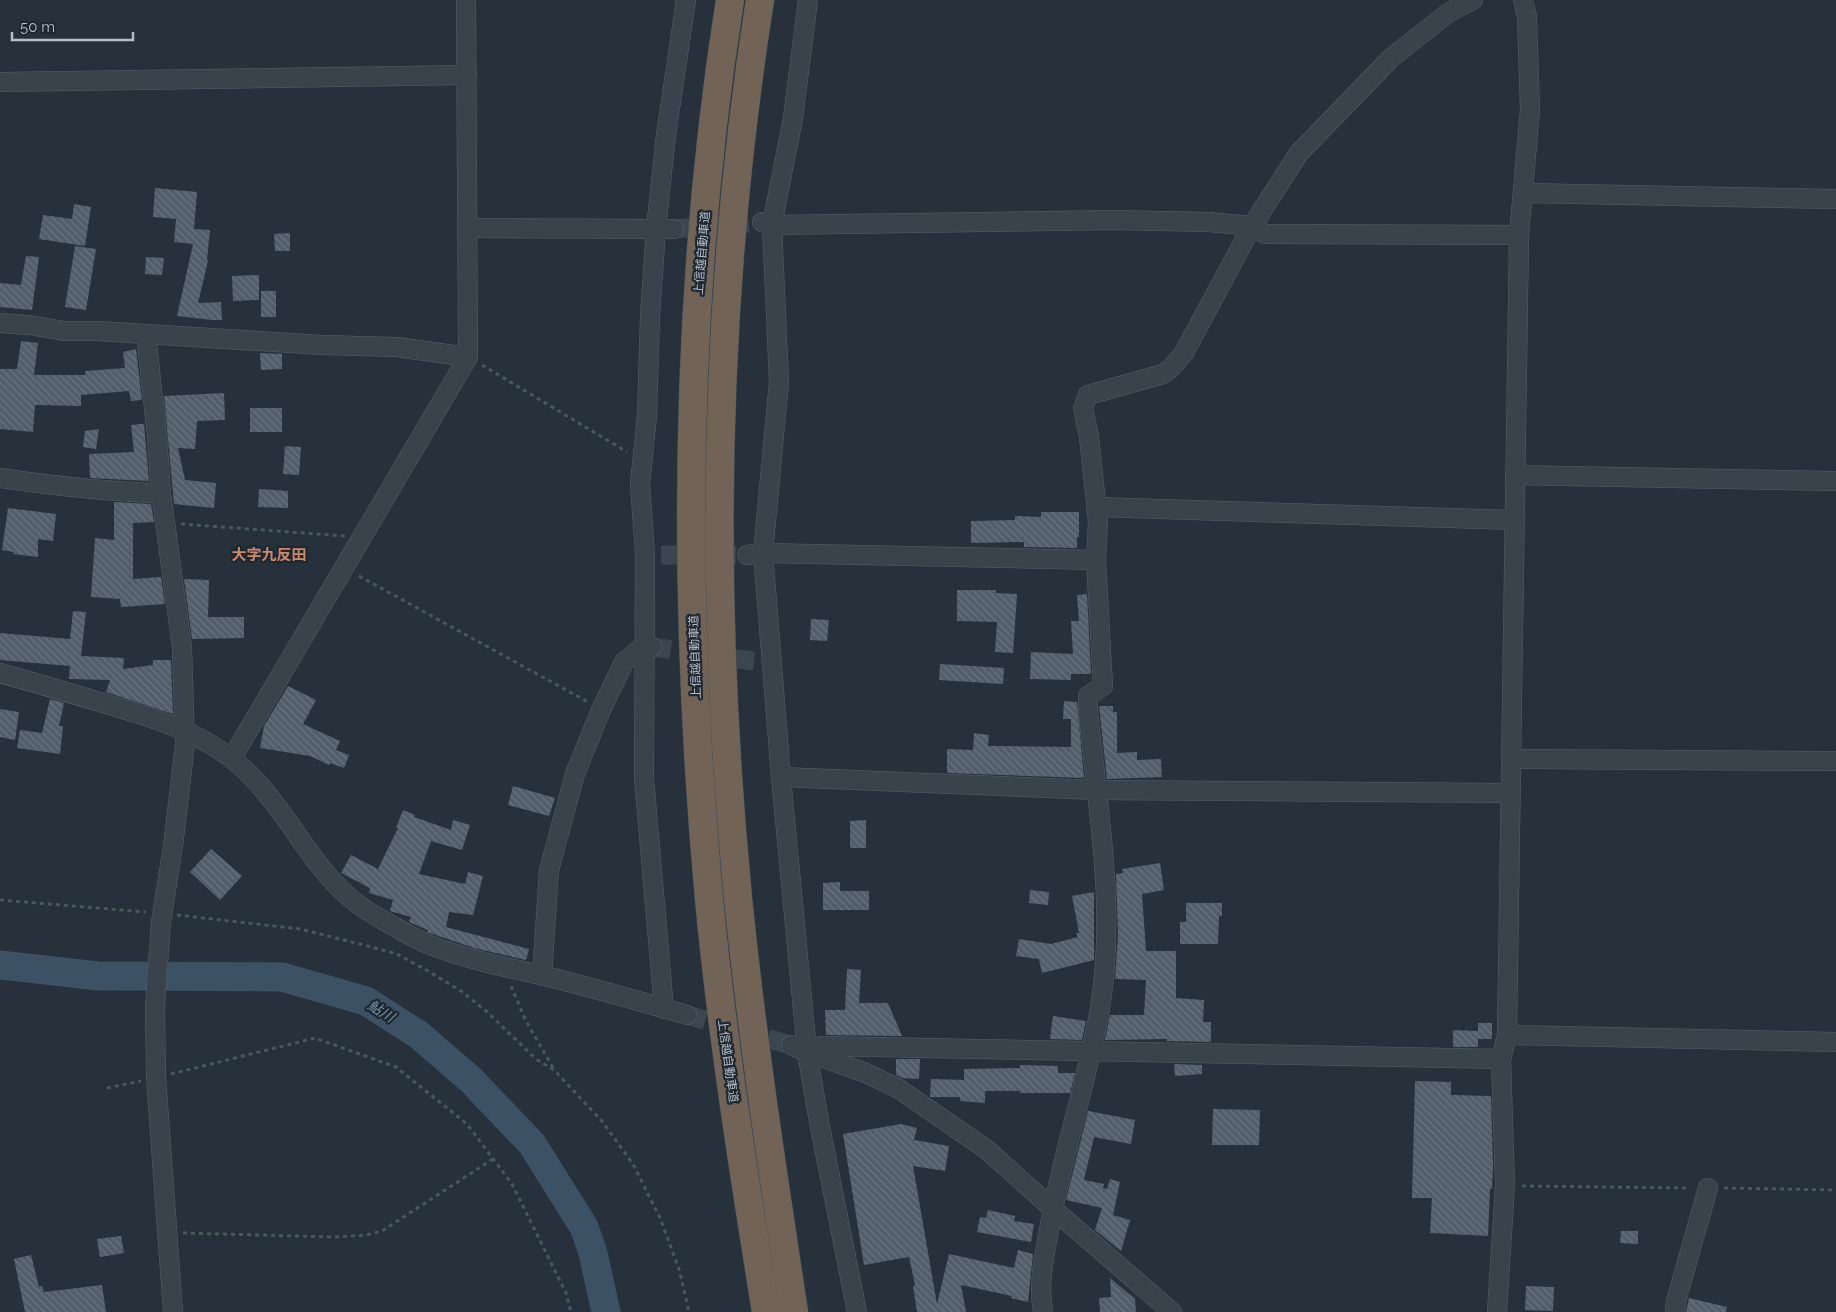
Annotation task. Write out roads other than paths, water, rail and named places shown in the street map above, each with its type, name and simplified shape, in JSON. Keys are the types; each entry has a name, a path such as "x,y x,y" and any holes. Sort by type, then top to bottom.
{"highway":[{"name":"上信越自動車道","path":"730,0 715,113 699,288 692,463 694,643 697,730 713,936 744,1171 766,1312"},
{"path":"760,0 744,113 728,286 720,461 722,634 731,814 739,907 760,1082 794,1312"}],"street":[{"path":"232,758 468,357 466,0"},
{"path":"664,1009 644,778 653,555 640,484 647,416 650,315 665,229 666,135 686,0"},
{"path":"808,0 793,118 766,223 779,382 755,554 766,663 781,777 799,1049 820,1127 857,1312"},
{"path":"1043,1312 1040,1298 1041,1277 1053,1209 1100,1008 1107,953 1104,868 1088,711 1088,696 1104,686 1096,560 1098,521 1089,438 1083,408 1088,395 1163,374 1171,368 1184,353 1252,226 1300,153 1391,58 1448,12 1473,0"},
{"path":"1496,1312 1505,1185 1501,1059 1507,1035 1518,235 1530,110 1527,17 1523,0"},
{"path":"0,82 467,75"},
{"path":"1523,193 1836,199"},
{"path":"766,223 1113,220 1210,222 1252,226 1265,234 1518,235"},
{"path":"468,228 665,229"},
{"path":"0,323 29,325 64,331 97,331 322,345 397,347 468,357"},
{"path":"146,334 161,492 182,647 185,744 154,1006 156,1077 173,1312"},
{"path":"1515,476 1836,481"},
{"path":"0,478 84,490 161,492"},
{"path":"1096,507 1514,520"},
{"path":"755,554 1096,560"},
{"path":"542,976 549,870 575,774 601,710 624,662 648,646"},
{"path":"0,673 126,709 184,730 215,746 252,776 281,810 332,883 369,911 430,945 504,968 542,976 687,1016"},
{"path":"1511,758 1836,761"},
{"path":"781,777 1096,790 1510,793"},
{"path":"1507,1035 1836,1042"},
{"path":"799,1049 821,1046 1501,1059"},
{"path":"799,1049 866,1073 899,1089 986,1149 1172,1312"},
{"path":"1675,1312 1676,1302 1708,1188"}],"waterway":[{"name":"鮎川","path":"0,965 98,976 282,977 366,1001 419,1035 471,1080 532,1144 584,1227 593,1253 606,1312"}],"tunnel":[{"path":"674,229 761,222"},
{"path":"661,555 747,555"},
{"path":"652,647 760,662"},
{"path":"687,1015 791,1045"}],"district":[{"name":"大字九反田","path":"269,555"}]}
